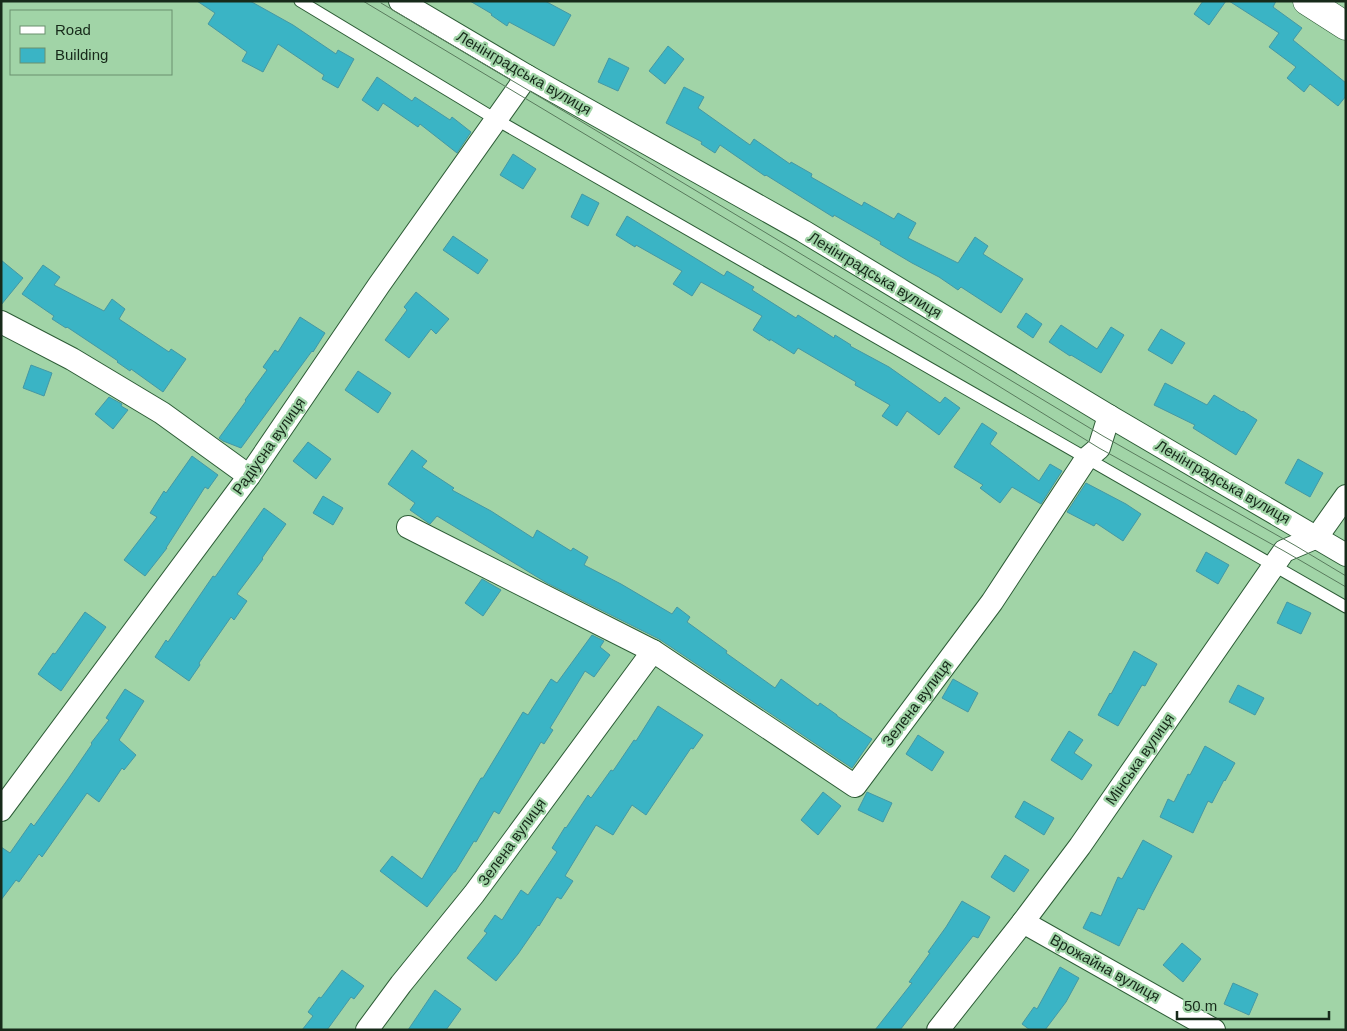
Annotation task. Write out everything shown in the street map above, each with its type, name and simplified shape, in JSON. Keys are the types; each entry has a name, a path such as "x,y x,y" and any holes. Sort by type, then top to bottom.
{"street":[{"name":"Ленінградська вулиця","path":"400,1 528,76 803,231 1109,416 1346,555"},
{"path":"1307,1 1346,26"},
{"name":"Радіусна вулиця","path":"1,810 249,476 379,285 528,76"},
{"path":"1,322 72,359 162,413 249,476"},
{"name":"Зелена вулиця","path":"408,527 652,651 855,786 992,602 1086,459 1099,448 1109,416"},
{"path":"1317,537 1346,496"},
{"name":"Мінська вулиця","path":"938,1030 1080,846 1284,551 1317,537"},
{"name":"Зелена вулиця","path":"366,1030 474,894 652,651"},
{"name":"Врожайна вулиця","path":"1023,922 1214,1030"}],"lane":[{"path":"300,1 497,120 1346,608"}],"building":[{"path":"197,1 250,1 293,25 336,54 338,50 354,59 338,88 322,79 324,75 278,44 263,72 242,61 247,52 208,24 215,13"},
{"path":"470,1 545,1 571,15 554,46 509,22 507,26 492,14"},
{"path":"1203,1 1226,1 1209,25 1194,14"},
{"path":"1229,1 1276,1 1273,7 1302,28 1293,40 1346,83 1346,96 1338,106 1310,84 1304,92 1287,78 1296,67 1269,47 1279,33"},
{"path":"668,46 684,59 665,84 649,71"},
{"path":"609,58 629,68 618,91 598,82"},
{"path":"377,77 412,101 415,97 450,120 452,117 471,132 457,153 420,124 418,127 383,103 378,111 362,100"},
{"path":"684,87 704,97 698,108 750,145 754,139 790,164 791,162 812,174 811,177 862,206 864,202 894,219 898,213 916,223 908,238 958,263 975,237 988,246 983,254 1023,279 1001,313 961,287 958,290 939,277 880,244 881,242 834,215 833,217 765,176 720,145 715,153 701,144 702,142 666,123"},
{"path":"513,154 536,169 523,189 500,175"},
{"path":"582,194 599,203 588,226 571,217"},
{"path":"627,216 724,276 727,271 754,287 752,290 796,318 798,315 834,338 835,335 850,346 889,367 940,403 945,397 960,408 939,435 907,411 897,426 882,416 890,405 855,385 856,382 798,348 794,354 753,330 762,316 701,282 692,296 673,284 682,271 616,235"},
{"path":"453,236 488,260 478,274 443,250"},
{"path":"1,260 23,278 1,305"},
{"path":"43,265 60,277 54,285 104,311 112,299 125,309 119,319 169,352 171,349 186,359 163,392 131,369 130,371 67,327 52,319 54,316 22,294"},
{"path":"416,292 449,319 436,334 431,329 409,358 385,340 407,310 404,307"},
{"path":"1026,313 1042,324 1033,338 1017,327"},
{"path":"300,317 325,333 313,352 241,448 223,441 219,438 267,370 263,367 275,350 278,352"},
{"path":"1061,325 1097,349 1111,327 1124,335 1101,373 1049,342"},
{"path":"1161,329 1185,343 1172,364 1148,350"},
{"path":"31,365 52,373 44,396 23,388"},
{"path":"358,371 391,393 378,413 345,390"},
{"path":"1165,383 1207,405 1214,395 1257,420 1236,455 1193,428 1195,425 1154,405"},
{"path":"109,397 122,404 121,406 128,410 113,429 95,414"},
{"path":"982,423 997,433 990,444 1039,481 1050,464 1062,471 1041,504 1012,487 1000,503 980,488 983,485 954,467"},
{"path":"308,442 331,459 316,479 293,461"},
{"path":"412,450 427,461 422,467 454,488 452,490 491,511 533,538 537,530 571,551 573,548 588,557 584,565 672,614 677,607 690,617 687,622 775,688 781,679 818,706 820,703 872,739 852,768 659,639 547,583 437,516 430,524 410,510 415,503 388,484"},
{"path":"192,456 218,475 208,489 205,487 167,548 145,576 124,560 157,517 150,513 164,491 166,493"},
{"path":"1298,459 1323,473 1310,497 1285,483"},
{"path":"1086,483 1141,514 1123,541 1096,523 1094,526 1067,512"},
{"path":"323,496 343,508 333,525 313,513"},
{"path":"264,508 286,524 237,594 247,601 234,620 231,617 199,663 200,665 189,681 155,657 166,640 168,642 213,576 215,577"},
{"path":"1206,552 1229,565 1218,584 1196,571"},
{"path":"482,579 501,590 483,616 465,603"},
{"path":"1287,602 1311,613 1301,634 1277,623"},
{"path":"85,612 106,627 61,691 38,674"},
{"path":"592,635 604,641 600,647 610,655 594,677 585,671 550,728 553,730 544,744 541,742 499,814 494,811 476,842 474,841 455,872 427,907 380,871 392,856 422,879 481,778 483,778 523,712 528,715 551,679 557,683"},
{"path":"1134,651 1157,664 1145,686 1142,685 1118,726 1098,715"},
{"path":"953,679 978,693 968,712 942,698"},
{"path":"1238,685 1264,698 1255,715 1229,702"},
{"path":"125,689 144,701 119,740 136,755 124,770 122,768 99,802 87,793 42,857 39,854 19,882 16,880 1,900 1,847 10,853 31,823 34,826 109,720 106,718"},
{"path":"658,706 703,735 693,749 691,748 646,815 632,805 613,835 596,825 565,876 573,881 561,899 557,897 539,926 496,981 467,958 487,933 484,931 495,915 502,920 521,890 528,895 557,852 552,848 565,827 588,795 591,798 611,770 613,771 634,740 636,741"},
{"path":"1069,731 1083,740 1074,753 1092,765 1082,780 1051,760"},
{"path":"918,735 944,752 932,771 906,754"},
{"path":"1205,746 1235,763 1212,803 1208,801 1193,833 1160,817 1168,799 1174,802"},
{"path":"823,792 841,806 818,835 801,820"},
{"path":"867,792 892,803 883,822 858,810"},
{"path":"1024,801 1054,818 1044,835 1015,817"},
{"path":"1143,840 1172,856 1144,910 1138,908 1119,946 1083,928 1091,912 1101,916 1118,877 1122,879"},
{"path":"1005,855 1029,870 1014,892 991,877"},
{"path":"962,901 990,917 978,938 973,936 900,1030 875,1030 912,983 909,982 930,953 928,952"},
{"path":"1182,943 1201,959 1183,982 1163,965"},
{"path":"1060,967 1079,978 1066,1002 1045,1030 1030,1030 1022,1024 1034,1007 1037,1009"},
{"path":"342,970 364,986 354,999 351,997 327,1030 302,1030 313,1016 308,1012"},
{"path":"1233,983 1258,994 1249,1015 1224,1004"},
{"path":"435,990 461,1009 446,1030 408,1030"}],"tram line":[{"path":"363,1 778,250 1099,448 1346,587"},
{"path":"381,3 1103,436 1346,576"}]}
